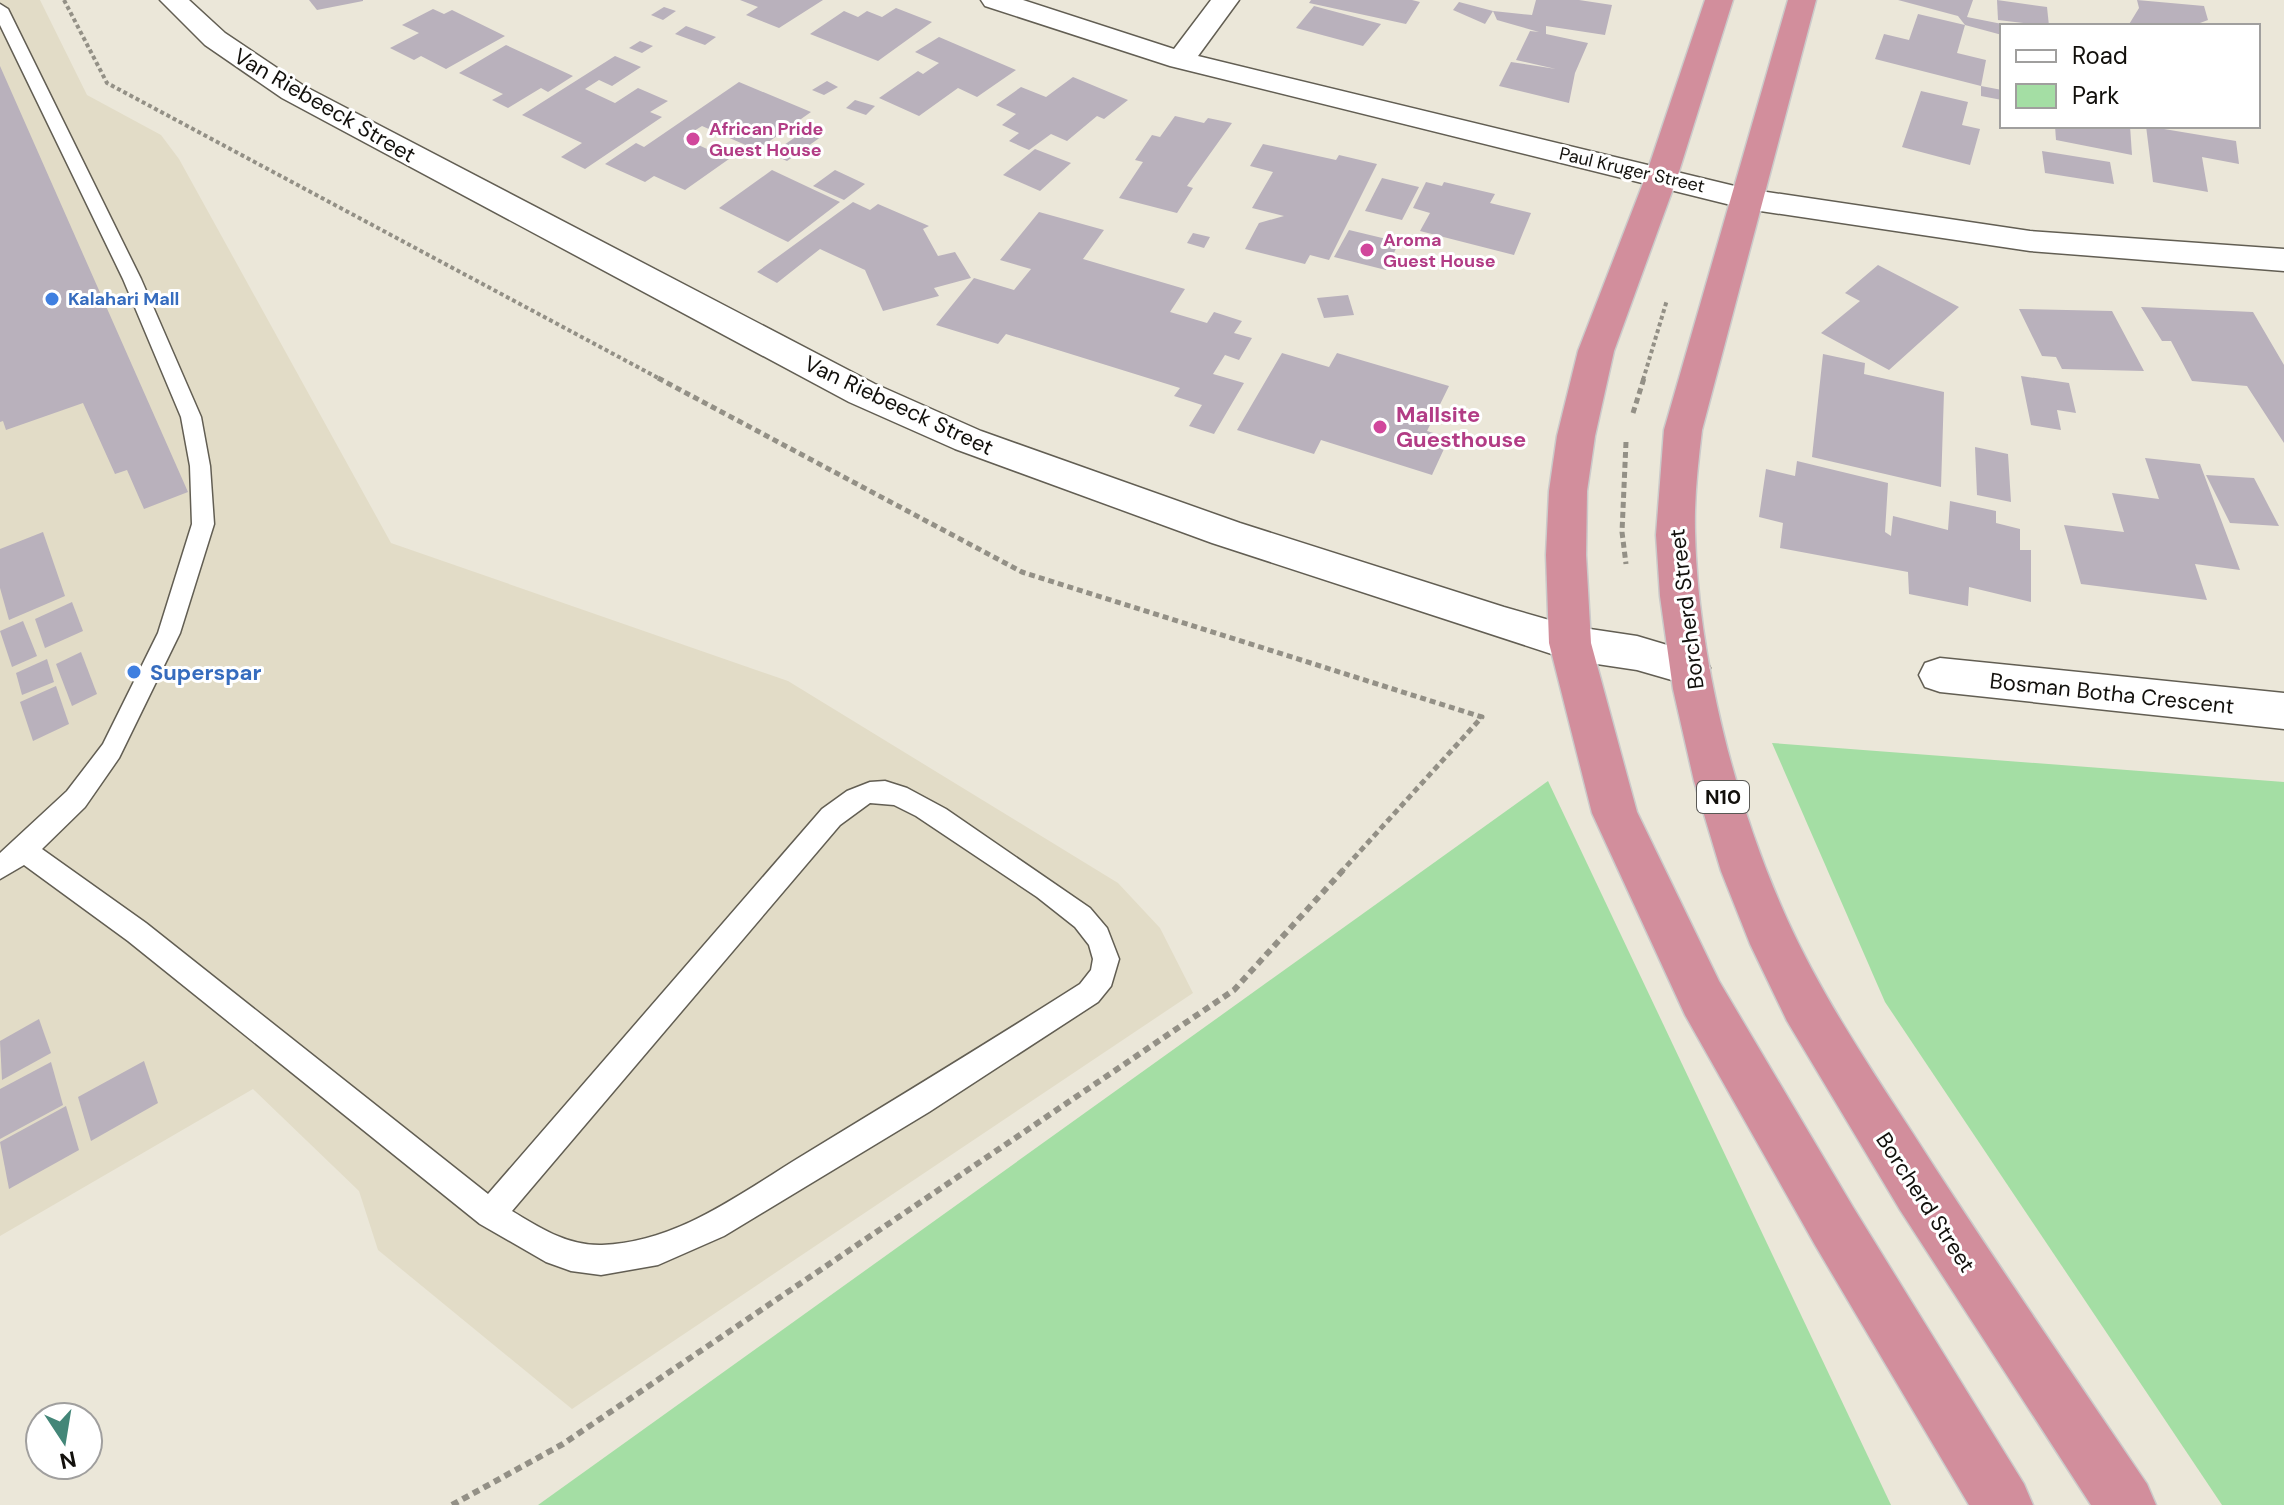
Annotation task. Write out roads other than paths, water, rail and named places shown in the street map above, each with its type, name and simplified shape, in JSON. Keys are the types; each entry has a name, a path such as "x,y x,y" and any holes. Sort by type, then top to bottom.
{"highway":[{"path":"1719,0 1661,178 1596,351 1576,436 1567,523 1570,643 1615,813 1696,985 1834,1226 2003,1505"},
{"name":"Borcherd Street","path":"1802,0 1683,430 1675,498 1676,549 1689,668 1731,826 1761,913 1795,987 1928,1206 2126,1505"}],"street":[{"name":"Van Riebeeck Street","path":"174,0 190,19 226,48 293,92 862,393 968,440 1226,533 1570,643 1637,653 1689,668"},
{"name":"Paul Kruger Street","path":"995,0 1180,60 1747,199 2030,241 2284,260"},
{"path":"1180,60 1225,0"},
{"name":"Bosman Botha Crescent","path":"1940,675 2284,711"}],"lane":[{"path":"0,9 132,279 191,417 200,466 203,524 169,633 111,751 76,799 24,850 0,868"},
{"path":"24,850 137,932 490,1214 539,1244 599,1260 629,1257 666,1247 716,1223 908,1110 1089,993 1103,979 1106,965 1103,948 1094,930 1062,900 922,808 884,792 867,793 831,817 676,997 605,1085 490,1214"}],"place":[{"name":"African Pride Guest House","path":"693,139"},
{"name":"Aroma Guest House","path":"1367,250"},
{"name":"Kalahari Mall","path":"52,299"},
{"name":"Mallsite Guesthouse","path":"1380,427"},
{"name":"Superspar","path":"134,672"}]}
